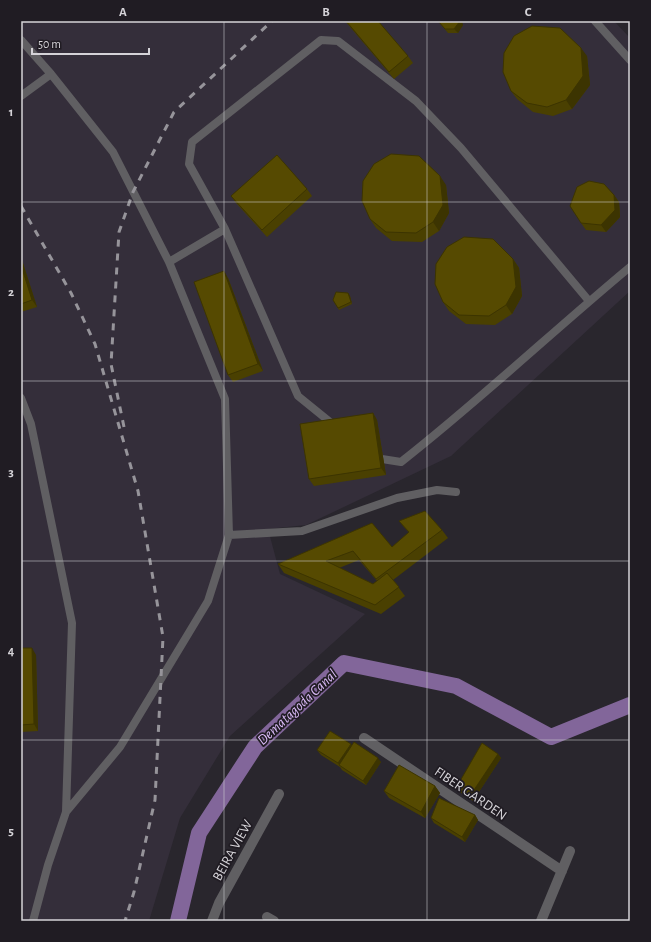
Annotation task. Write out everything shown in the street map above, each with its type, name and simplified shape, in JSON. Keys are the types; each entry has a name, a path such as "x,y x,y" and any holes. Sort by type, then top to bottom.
{"street":[{"name":"FIBER GARDEN","path":"364,738 562,871"},
{"name":"BEIRA VIEW","path":"212,921 219,903 279,794"},
{"path":"541,921 570,851"}],"lane":[{"path":"595,21 630,60"},
{"path":"21,40 51,74 113,152 169,262 225,398 229,535 208,601 120,747 66,812"},
{"path":"343,432 298,396 225,229 189,164 192,142 321,40 338,41 416,101 461,148 589,301"},
{"path":"21,96 51,74"},
{"path":"169,262 225,229"},
{"path":"366,450 382,459 401,462 430,439 630,267"},
{"path":"21,398 31,424 72,623 66,812 48,865 33,921"},
{"path":"229,535 302,532 398,498 437,490 456,492"}],"shaded area":[{"path":"21,21 614,21 630,38 630,291 451,456 306,525 268,529 280,574 365,614 230,736 180,818 149,921 21,921"}],"building":[{"path":"346,21 378,21 408,56 389,72"},
{"path":"439,21 460,21 454,29 445,29"},
{"path":"532,26 560,28 581,48 583,76 566,100 547,107 527,103 511,91 503,72 504,53 514,36"},
{"path":"391,154 419,156 440,176 443,205 433,222 416,233 386,232 370,219 362,201 363,181 374,164"},
{"path":"277,155 307,189 262,230 231,196"},
{"path":"589,181 604,184 614,195 615,210 601,225 581,223 570,206 577,187"},
{"path":"464,237 493,239 513,259 516,287 506,305 489,316 459,315 443,302 435,284 436,264 447,247"},
{"path":"21,265 32,300 21,304"},
{"path":"224,271 258,364 228,375 194,282"},
{"path":"336,292 348,293 351,302 338,308 333,300"},
{"path":"373,413 381,468 309,479 300,424"},
{"path":"425,511 442,530 376,579 353,551 326,561 373,584 387,573 399,587 375,605 278,564 372,523 392,547 409,532 399,521"},
{"path":"21,648 32,648 34,724 21,725"},
{"path":"330,731 351,744 338,763 317,750"},
{"path":"354,742 378,758 363,781 339,765"},
{"path":"482,743 498,754 470,796 456,788"},
{"path":"399,765 435,786 421,812 384,791"},
{"path":"439,798 475,815 462,837 431,818"}],"waterway":[{"name":"Dematagoda Canal","path":"178,921 199,833 255,747 344,663 456,686 551,737 630,705"}],"railway":[{"path":"124,427 111,364 119,232 133,192 174,112 272,21"},
{"path":"21,206 71,293 95,344 138,491 163,637 155,800 134,892 125,921"}]}
